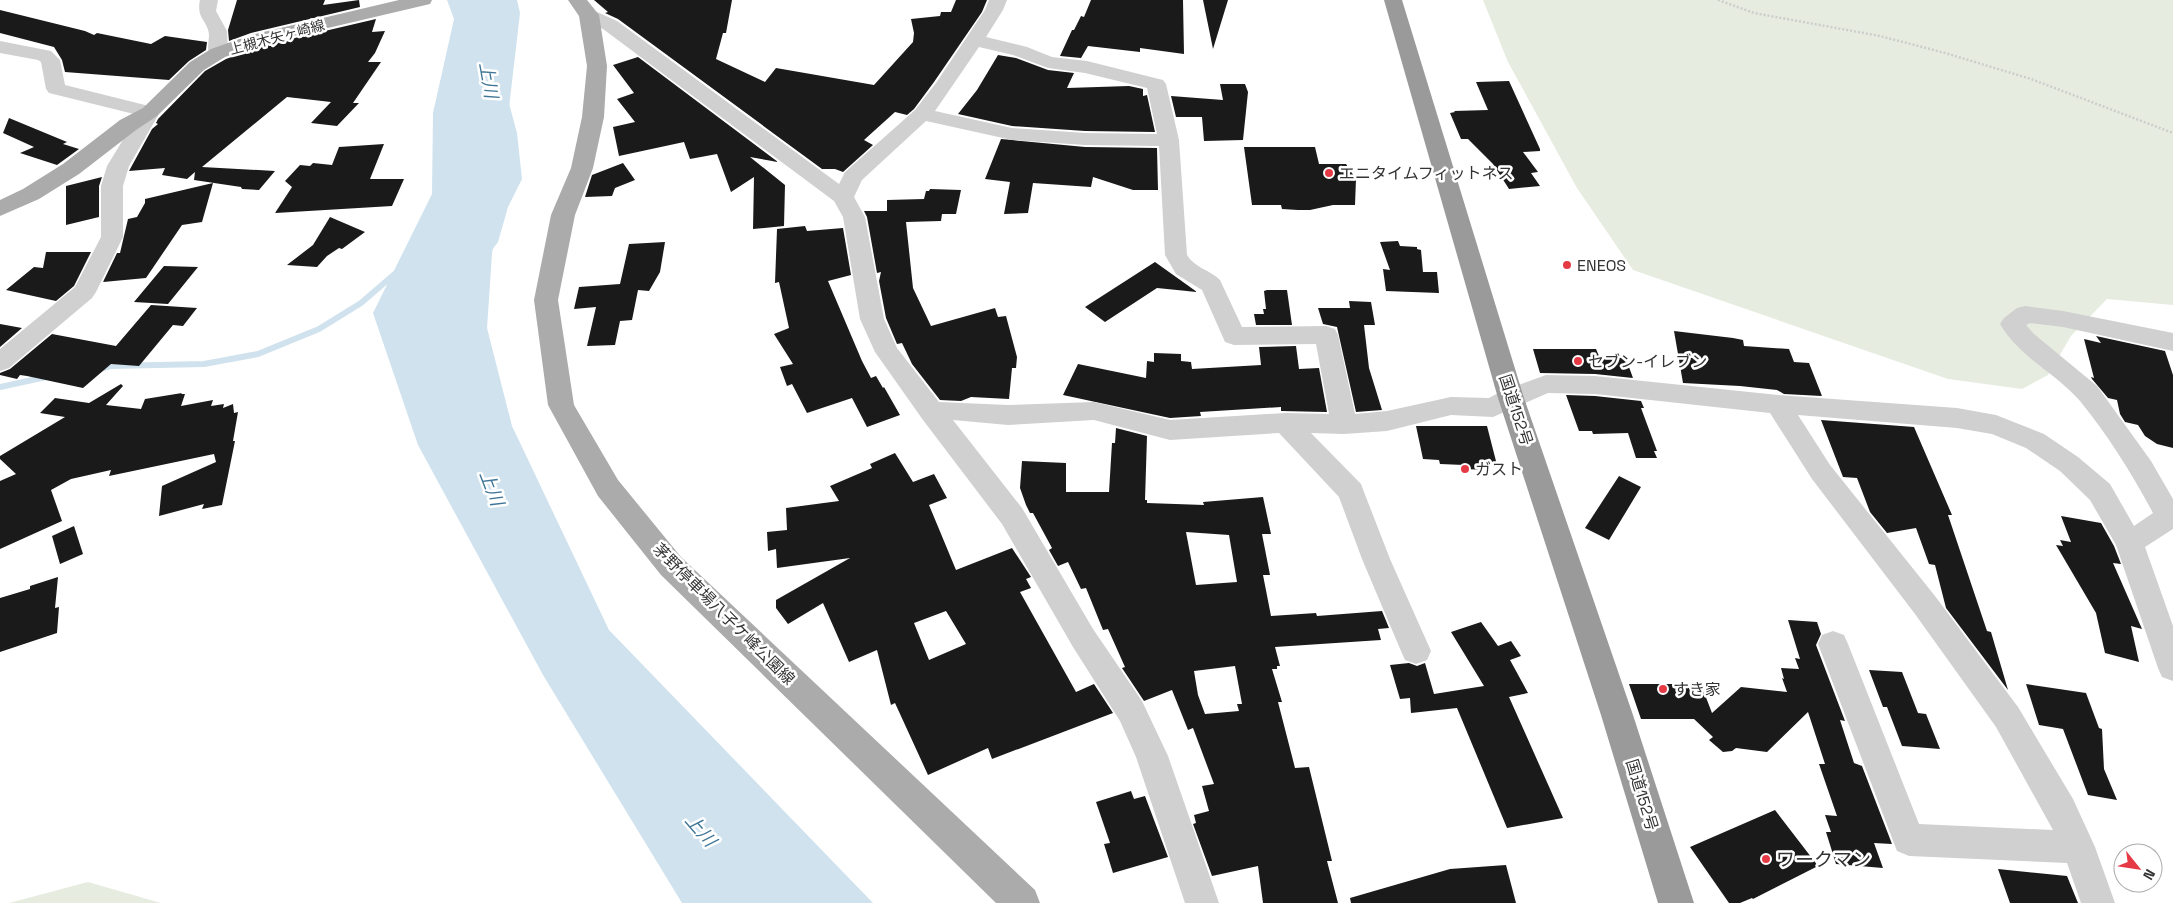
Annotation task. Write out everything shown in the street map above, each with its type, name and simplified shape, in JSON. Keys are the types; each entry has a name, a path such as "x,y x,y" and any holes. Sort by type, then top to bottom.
{"highway":[{"name":"国道152号","path":"1393,0 1511,398 1617,715 1676,903"}],"main road":[{"name":"上槻木矢ヶ崎線","path":"0,209 31,194 71,169 128,124 150,112 197,66 218,53 258,40 423,0"},
{"name":"茅野停車場八子ケ峰公園線","path":"583,7 597,66 592,117 582,168 563,215 546,300 560,405 608,488 671,566 1022,903"}],"street":[{"path":"208,0 207,11 218,31 218,53"},
{"path":"843,197 853,177 922,114 944,86 974,41 994,10 998,0"},
{"path":"583,7 843,197 854,216 872,319 887,352 1012,516 1083,638 1131,712 1152,756 1202,903"},
{"path":"974,41 993,43 1048,62 1087,67 1117,76 1156,84 1169,140 1176,255 1184,269 1207,281 1212,286 1234,336 1326,335 1344,424"},
{"path":"0,46 44,55 50,60 56,89 150,112 118,166 112,186 112,237 84,292 0,362"},
{"path":"922,114 1012,134 1086,139 1169,140"},
{"path":"2129,543 2169,516 2142,468 2088,393 2026,340 2012,324 2025,314 2063,319 2173,342"},
{"path":"932,413 943,410 1008,415 1094,411 1170,430 1285,423 1344,424 1386,422 1451,406 1493,408 1511,398 1546,384 1595,385 1778,404 1957,418 1996,426 2035,441 2069,464 2100,492 2129,543 2173,668"},
{"path":"1778,404 1821,472 1925,605 2007,717 2061,810 2078,847 2098,903"},
{"path":"1285,423 1351,492 1376,559 1416,650"},
{"path":"1833,644 1909,840 2078,847"}],"path":[{"path":"1718,0 1754,14 1880,36 1945,53 2031,79 2173,132"}],"shaded area":[{"path":"1483,0 2173,0 2173,305 2107,299 2071,336 2048,375 2022,389 1948,379 1633,270 1577,188 1508,62"},
{"path":"88,882 161,903 9,903"}],"water":[{"path":"447,0 517,0 520,13 492,254 487,328 512,426 609,630 873,903 682,903 543,675 418,445 373,313 432,194 433,113 454,19"}],"building":[{"path":"237,0 325,0 323,5 359,0 360,7 251,33 229,41 228,30"},
{"path":"594,0 732,0 726,33 723,33 716,59 765,82 776,68 874,85 913,42 914,33 911,19 940,16 941,12 951,12 956,0 987,0 982,12 914,109 907,115 895,112 864,140 873,145 843,172 835,169 822,169 618,19 605,13 608,12"},
{"path":"1091,0 1183,0 1184,54 1140,48 1140,52 1088,46 1081,58 1060,56 1072,30 1074,30 1081,16 1084,17"},
{"path":"1203,0 1228,0 1213,49"},
{"path":"0,10 85,31 94,35 97,33 151,44 165,36 207,42 206,50 189,61 169,80 65,72 62,60 54,47 0,33"},
{"path":"376,19 372,32 385,31 375,53 368,62 381,62 353,103 359,103 337,126 311,123 331,102 287,97 202,167 275,171 259,190 242,189 241,187 194,180 195,172 187,179 162,175 165,168 129,171 152,129 158,124 156,123 158,119 205,71 226,59 265,45"},
{"path":"998,55 1016,58 1048,70 1074,73 1067,88 1129,86 1143,89 1143,96 1147,95 1155,132 1085,131 1012,126 958,114 977,90"},
{"path":"638,57 778,162 750,157 785,185 784,226 753,229 754,177 731,192 717,154 690,159 684,142 619,156 613,127 635,122 617,99 634,93 613,65"},
{"path":"1509,81 1540,149 1540,151 1523,152 1538,172 1531,173 1540,186 1509,189 1493,164 1468,139 1461,139 1450,113 1454,111 1488,110 1476,82"},
{"path":"1220,84 1245,84 1248,92 1243,140 1204,141 1202,117 1176,117 1171,96 1223,100"},
{"path":"9,118 67,142 63,144 79,149 57,165 20,153 34,147 3,133"},
{"path":"1001,139 1085,147 1157,148 1158,190 1133,190 1093,177 1091,187 1033,183 1028,213 1004,214 1010,182 985,179"},
{"path":"384,144 370,179 404,179 392,206 275,213 292,187 285,181 300,165 310,166 313,163 332,165 339,147"},
{"path":"1244,147 1315,147 1319,164 1346,164 1356,179 1355,205 1333,205 1310,210 1298,210 1282,209 1281,205 1252,205"},
{"path":"623,163 635,180 615,188 612,196 585,197 592,175"},
{"path":"102,177 99,186 99,217 66,225 66,186"},
{"path":"213,183 202,222 182,225 146,278 103,282 117,253 120,253 128,219 137,217 145,203 145,199"},
{"path":"930,189 961,190 956,214 942,214 941,221 906,222 913,288 931,326 995,308 998,317 1006,316 1017,357 1016,368 1012,368 1009,399 971,397 961,401 940,400 912,364 902,343 897,344 886,318 879,281 881,272 877,273 867,217 864,211 887,211 887,200 924,199 926,191"},
{"path":"330,217 365,232 342,249 339,248 327,256 317,267 287,265 313,245"},
{"path":"805,226 807,231 843,228 851,275 828,281 871,378 876,376 900,415 867,427 852,398 807,413 792,384 787,386 780,367 793,364 774,334 789,328 779,282 775,283 777,229"},
{"path":"1398,241 1400,246 1417,247 1417,249 1421,250 1423,272 1437,272 1439,293 1386,291 1383,269 1390,270 1380,242"},
{"path":"665,242 660,272 649,291 638,290 632,320 620,321 615,345 587,346 596,307 574,309 579,287 620,284 629,244"},
{"path":"46,252 91,252 74,286 56,301 6,290 34,267 43,268"},
{"path":"1155,262 1197,292 1157,288 1105,322 1085,307"},
{"path":"164,266 198,267 168,304 134,302"},
{"path":"1287,290 1292,325 1256,325 1254,314 1264,314 1263,309 1266,309 1264,291"},
{"path":"1349,301 1371,302 1375,325 1364,325 1369,368 1382,410 1356,412 1337,327 1323,324 1318,308 1350,308"},
{"path":"151,305 197,308 183,326 173,325 139,366 111,364 83,388 27,376 20,375 17,379 0,375 0,373 10,369 52,334 116,346"},
{"path":"0,324 22,328 0,347"},
{"path":"1674,331 1743,340 1744,346 1789,349 1794,362 1809,363 1822,396 1784,394 1777,390 1740,386 1683,383"},
{"path":"2096,336 2165,351 2173,375 2173,448 2157,444 2145,436 2138,425 2125,422 2120,414 2117,400 2108,398 2092,379 2091,377 2094,378 2084,339 2101,343"},
{"path":"1296,346 1299,369 1319,368 1327,412 1281,411 1281,407 1200,412 1201,416 1170,418 1063,395 1078,364 1146,378 1147,361 1154,362 1154,353 1181,354 1181,361 1191,362 1192,369 1261,365 1259,347"},
{"path":"1533,349 1596,349 1599,356 1625,356 1633,378 1595,374 1540,373"},
{"path":"121,384 123,386 106,405 141,409 145,399 182,393 185,394 181,406 213,400 211,406 224,404 223,408 233,404 234,413 238,412 233,441 235,441 222,505 202,509 204,504 159,516 162,486 216,462 214,454 109,476 111,470 71,479 51,490 62,521 0,549 0,481 16,474 0,459 0,456 65,417 40,413 55,398 89,403"},
{"path":"1566,395 1641,401 1644,408 1641,408 1657,451 1654,451 1657,458 1636,458 1628,433 1593,434 1592,431 1579,431"},
{"path":"1821,420 1914,427 1952,515 1948,515 1987,631 1991,632 2008,690 1946,608 1935,565 1929,564 1916,528 1887,533 1870,512 1857,478 1843,477"},
{"path":"1416,426 1487,426 1497,465 1486,465 1487,470 1465,469 1464,465 1440,464 1439,460 1423,459"},
{"path":"1116,428 1147,436 1145,500 1147,500 1147,503 1204,505 1203,502 1263,497 1271,534 1262,534 1270,575 1263,575 1271,616 1316,613 1317,616 1382,611 1389,628 1378,629 1381,640 1275,647 1280,666 1277,666 1277,669 1272,669 1282,702 1278,702 1295,768 1309,767 1332,861 1327,861 1338,903 1263,903 1258,866 1212,876 1193,824 1196,823 1194,815 1209,811 1202,786 1214,784 1193,728 1188,730 1172,690 1144,701 1122,668 1125,667 1108,629 1103,630 1086,588 1081,589 1068,562 1058,566 1049,550 1052,548 1033,513 1030,513 1026,505 1020,488 1022,461 1066,463 1066,492 1109,492 1112,443 1115,443","holes":["1186,532 1229,535 1237,582 1196,585","1235,666 1242,704 1237,704 1239,711 1205,714 1198,695 1194,671"]},
{"path":"895,453 913,482 934,474 947,498 929,505 956,570 1012,548 1031,577 1026,579 1031,588 1020,592 1076,692 1094,684 1113,713 992,759 988,748 928,775 895,703 891,705 877,650 849,662 823,603 788,624 776,608 776,600 850,558 777,568 776,549 768,551 767,532 787,530 786,508 839,501 830,486 872,468 870,464","holes":["946,611 966,644 929,660 914,623"]},
{"path":"1619,476 1641,487 1609,540 1585,528"},
{"path":"2061,516 2101,523 2114,546 2121,564 2113,563 2142,629 2131,626 2139,662 2105,653 2096,613 2056,545 2063,546 2060,540 2071,542"},
{"path":"74,526 83,554 60,564 52,536"},
{"path":"58,577 55,608 59,607 57,633 0,652 0,598 30,589 30,586"},
{"path":"1788,620 1817,622 1821,634 1816,645 1845,721 1840,720 1854,763 1862,766 1892,844 1874,843 1883,868 1836,864 1826,832 1831,832 1825,815 1837,816 1819,764 1825,764 1808,712 1767,752 1736,748 1732,751 1723,752 1709,740 1713,737 1694,719 1641,719 1629,684 1681,684 1681,686 1702,687 1712,713 1741,687 1787,692 1781,668 1799,669 1795,658 1800,659"},
{"path":"1481,622 1498,646 1511,641 1521,656 1510,660 1528,693 1509,697 1563,818 1507,828 1457,708 1411,713 1410,698 1400,699 1390,665 1409,663 1417,666 1425,663 1434,694 1484,686 1451,632"},
{"path":"1869,670 1902,672 1918,713 1926,714 1940,749 1902,746 1887,707 1883,707"},
{"path":"2026,684 2086,693 2099,728 2102,729 2104,769 2117,800 2088,795 2063,729 2039,725"},
{"path":"1131,791 1134,799 1145,796 1168,857 1113,873 1104,844 1110,843 1096,802"},
{"path":"1775,810 1818,866 1753,899 1740,903 1729,903 1690,847"},
{"path":"1506,865 1516,903 1351,903 1350,898 1450,869"},
{"path":"1998,869 2067,876 2078,903 2010,903"}],"waterway":[{"name":"上川","path":"480,242 491,207 505,179 501,133 483,63 492,24 487,0"},
{"name":"上川","path":"494,188 505,179"},
{"path":"101,369 111,366 204,364 258,354 319,329 361,303 397,272"},
{"path":"0,387 46,377"}],"place":[{"name":"エニタイムフィットネス","path":"1329,173"},
{"name":"ENEOS","path":"1567,265"},
{"name":"セブン-イレブン","path":"1578,361"},
{"name":"ガスト","path":"1465,469"},
{"name":"すき家","path":"1663,689"},
{"name":"ワークマン","path":"1766,859"}]}
